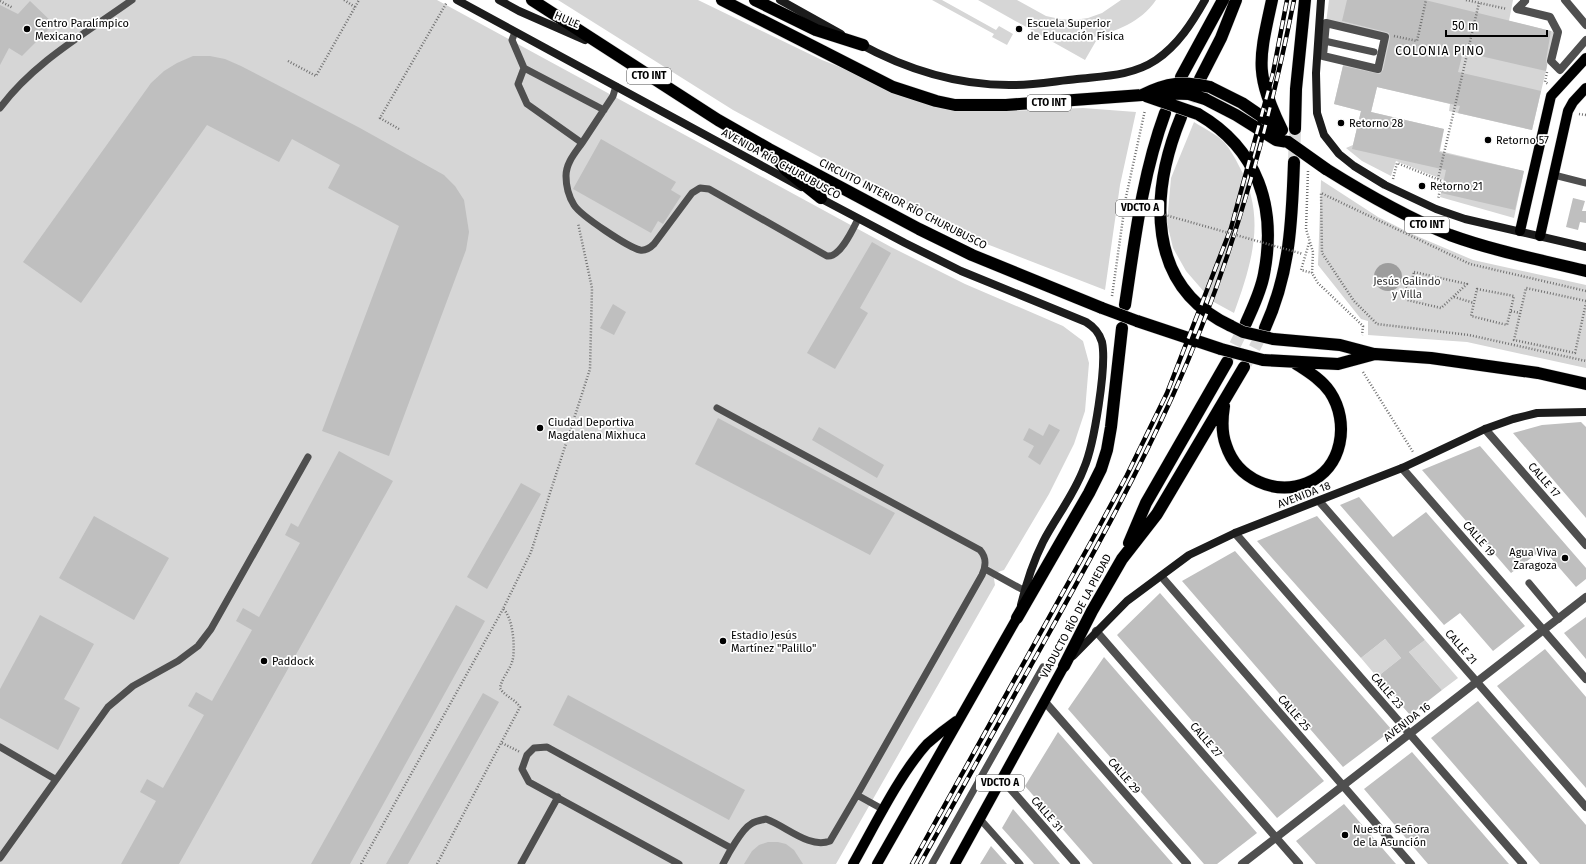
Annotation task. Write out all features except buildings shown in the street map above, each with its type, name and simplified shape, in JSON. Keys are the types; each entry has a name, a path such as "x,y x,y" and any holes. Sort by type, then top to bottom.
{"highway":[{"name":"CIRCUITO INTERIOR RÍO CHURUBUSCO","path":"532,0 718,120 768,149 919,229 972,255 1102,308 1220,349 1263,360 1294,363"},
{"name":"CTO INT","path":"722,0 892,87 936,101 955,105 1006,105 1142,95 1169,84 1194,83 1276,140 1288,142 1380,202 1450,234 1487,246 1586,271"},
{"path":"755,0 816,30 863,46"},
{"path":"1181,77 1223,0"},
{"path":"1200,79 1236,0"},
{"path":"1272,0 1262,49 1261,70 1266,93 1282,130"},
{"path":"1295,129 1296,89 1305,0"},
{"name":"CTO INT","path":"1208,93 1242,103 1282,130 1288,142"},
{"path":"1142,95 1198,114 1222,130 1240,148 1258,179 1264,197 1268,227 1264,275 1246,323"},
{"name":"VDCTO A","path":"1126,305 1147,170 1165,113"},
{"path":"1181,117 1168,151 1160,189 1160,224 1163,241 1173,270 1194,301 1218,320 1248,333 1273,340 1340,345 1375,354"},
{"path":"768,149 786,170 820,198"},
{"path":"1265,328 1282,282 1286,260 1294,162"},
{"path":"1017,618 1089,493 1107,450 1122,328"},
{"name":"CTO INT","path":"1294,363 1338,364 1375,354 1431,358 1484,364 1538,373 1586,384"},
{"path":"1122,558 1146,503 1227,362"},
{"path":"1225,400 1223,422 1226,445 1230,455 1244,473 1263,484 1280,487 1297,486 1318,477 1326,470 1333,460 1342,434 1342,423 1339,412 1330,393 1314,376 1294,363"},
{"name":"VIADUCTO RÍO DE LA PIEDAD","path":"1064,666 1092,611 1122,558 1156,514 1244,367"}],"main road":[{"name":"AVENIDA RÍO CHURUBUSCO","path":"457,0 858,219 961,270 1086,322 1092,326 1099,334 1103,352 1102,370 1090,453 1078,484 1040,548 1025,591"},
{"name":"HULE","path":"499,0 519,11 606,49"},
{"name":"CTO INT","path":"780,0 863,46 912,69 967,82 1015,85 1113,76 1143,67 1166,53 1186,32 1205,0"},
{"path":"1321,0 1321,40"},
{"name":"CTO INT","path":"1321,40 1316,102 1319,121 1328,143 1344,159 1391,188 1436,209 1465,219 1586,246"},
{"path":"1520,231 1548,105 1556,89 1586,58"},
{"path":"1540,236 1568,111 1572,102 1586,88"},
{"name":"AVENIDA 18","path":"1064,666 1096,631 1127,601 1189,555 1235,533 1419,461 1486,429 1537,413 1586,412"},
{"path":"876,864 1017,618 1025,591"},
{"name":"VIADUCTO RÍO DE LA PIEDAD","path":"958,862 980,818 1064,666"},
{"path":"853,864 918,755 959,718"}],"street":[{"path":"1524,0 1525,1 1517,9 1550,17 1558,32 1551,61 1560,70 1586,40"},
{"path":"1565,0 1586,25"},
{"path":"1326,23 1385,37 1378,69 1323,56 1321,40 1326,23"},
{"name":"CALLE 17","path":"1486,429 1586,545"},
{"name":"CALLE 19","path":"1402,468 1586,679"},
{"name":"CALLE 21","path":"1319,501 1586,807"},
{"name":"CALLE 23","path":"1235,533 1523,864"},
{"name":"CALLE 25","path":"1161,576 1411,864"},
{"name":"AVENIDA 16","path":"1242,864 1586,597"},
{"name":"CALLE 27","path":"1096,631 1299,864"},
{"name":"CALLE 29","path":"1045,702 1187,864"},
{"name":"CALLE 31","path":"1002,779 1076,864"}],"lane":[{"path":"0,108 10,94 46,61 132,0"},
{"path":"515,32 512,40 524,68 604,110"},
{"path":"1321,40 1374,52"},
{"path":"524,68 518,84 527,104 582,143"},
{"path":"616,86 613,96 567,168 567,185 569,195 575,206 594,223 640,250 647,250 654,244 692,192 700,188 709,189 827,256 834,256 839,252 858,219"},
{"path":"1554,175 1586,183"},
{"path":"716,408 980,550 984,554 986,562 985,569 830,841 823,844 813,843 766,819 749,824 731,848 723,864"},
{"path":"0,858 55,779 108,707 133,686 178,660 198,646 211,629 308,457"},
{"path":"985,569 1025,591"},
{"path":"1529,583 1559,619"},
{"path":"932,864 1043,667"},
{"path":"0,747 55,779"},
{"path":"679,864 530,782 522,769 527,755 534,748 547,747 731,848"},
{"path":"857,795 884,810"},
{"path":"521,864 558,798"},
{"path":"980,818 1020,864"}],"path":[{"path":"344,0 355,7"},
{"path":"288,61 316,76 359,0"},
{"path":"399,129 380,118 449,0"},
{"path":"1466,0 1513,11"},
{"path":"0,1 13,8"},
{"path":"1438,179 1479,3"},
{"path":"1548,67 1545,82 1556,89"},
{"path":"1112,296 1126,197 1145,110"},
{"path":"1391,188 1397,163 1438,179 1442,181 1436,209"},
{"path":"1308,171 1306,230 1313,252 1312,273 1318,283 1363,326 1362,335"},
{"path":"1586,291 1470,264 1321,193 1322,253 1354,301 1377,324 1469,335 1586,361"},
{"path":"1130,205 1304,255"},
{"path":"361,864 502,609 531,552 590,369 592,288 575,206"},
{"path":"1309,243 1304,255 1302,270 1312,273"},
{"path":"1414,272 1467,284 1453,297 1442,308 1407,300 1409,290 1402,282 1411,284 1414,272"},
{"path":"1526,288 1586,302 1575,353 1514,340 1526,288"},
{"path":"1478,289 1514,296 1511,311 1507,325 1471,316 1478,289"},
{"path":"1453,297 1474,302"},
{"path":"1511,311 1520,313"},
{"path":"1582,325 1586,326"},
{"path":"1363,372 1419,461"},
{"path":"437,864 520,707 516,701 502,692 500,688 513,656 510,620 507,612 502,609"},
{"path":"502,743 527,755"}],"green space":[{"name":"Ciudad Deportiva Magdalena Mixhuca","path":"0,0 437,0 891,247 965,284 1063,326 1083,341 1089,363 1085,411 1074,444 1049,494 1004,570 998,572 994,579 995,585 836,864 0,864"},
{"path":"558,0 698,0 822,60 941,107 973,111 1083,108 1136,112 1120,185 1105,290 979,241 936,220 733,110"},
{"path":"932,0 942,0 996,30 999,26 1013,34 1007,45 992,37 994,34"},
{"path":"978,0 1017,0 1046,16 1074,20 1088,18 1102,13 1121,0 1156,0 1143,15 1127,25 1090,38 1096,41 1085,60"},
{"path":"1329,0 1513,0 1509,21 1555,32 1532,130 1449,111 1450,104 1377,87 1371,112 1444,129 1440,151 1524,171 1514,218 1440,197 1444,180 1396,161 1391,176 1362,161 1346,148 1353,145 1361,111 1334,104 1344,61 1378,69 1385,37 1326,23"},
{"path":"1194,122 1224,142 1248,185 1253,203 1254,240 1251,258 1234,313 1212,301 1186,271 1173,248 1167,223 1171,178"},
{"name":"Jesús Galindo y Villa","path":"1321,180 1378,217 1412,234 1473,260 1586,285 1586,368 1467,342 1368,335 1368,321 1361,319 1318,265"},
{"path":"1385,639 1401,658 1377,677 1361,658"},
{"path":"1425,640 1458,678 1442,690 1409,652"}],"shaded area":[{"path":"1388,263 1398,267 1402,277 1398,287 1388,291 1378,287 1374,277 1378,267"}],"tunnel":[{"path":"1181,117 1197,85"},
{"path":"1294,162 1295,129"},
{"path":"1227,361 1246,323"},
{"path":"1246,364 1265,328"}],"railway":[{"path":"912,864 1092,540 1127,475 1167,393 1231,228 1273,73 1287,0"},
{"path":"920,864 1097,546 1129,486 1173,395 1212,299 1245,201 1272,101 1294,0"}],"place":[{"name":"Centro Paralímpico Mexicano","path":"27,29"},
{"name":"Escuela Superior de Educación Física","path":"1019,29"},
{"name":"Retorno 28","path":"1341,123"},
{"name":"Retorno 57","path":"1488,140"},
{"name":"Retorno 21","path":"1422,186"},
{"name":"Ciudad Deportiva Magdalena Mixhuca","path":"540,428"},
{"name":"Agua Viva Zaragoza","path":"1565,558"},
{"name":"Estadio Jesús Martínez \"Palillo\"","path":"723,641"},
{"name":"Paddock","path":"264,661"},
{"name":"Nuestra Señora de la Asunción","path":"1345,835"}],"district":[{"name":"COLONIA PINO","path":"1440,51"}]}
